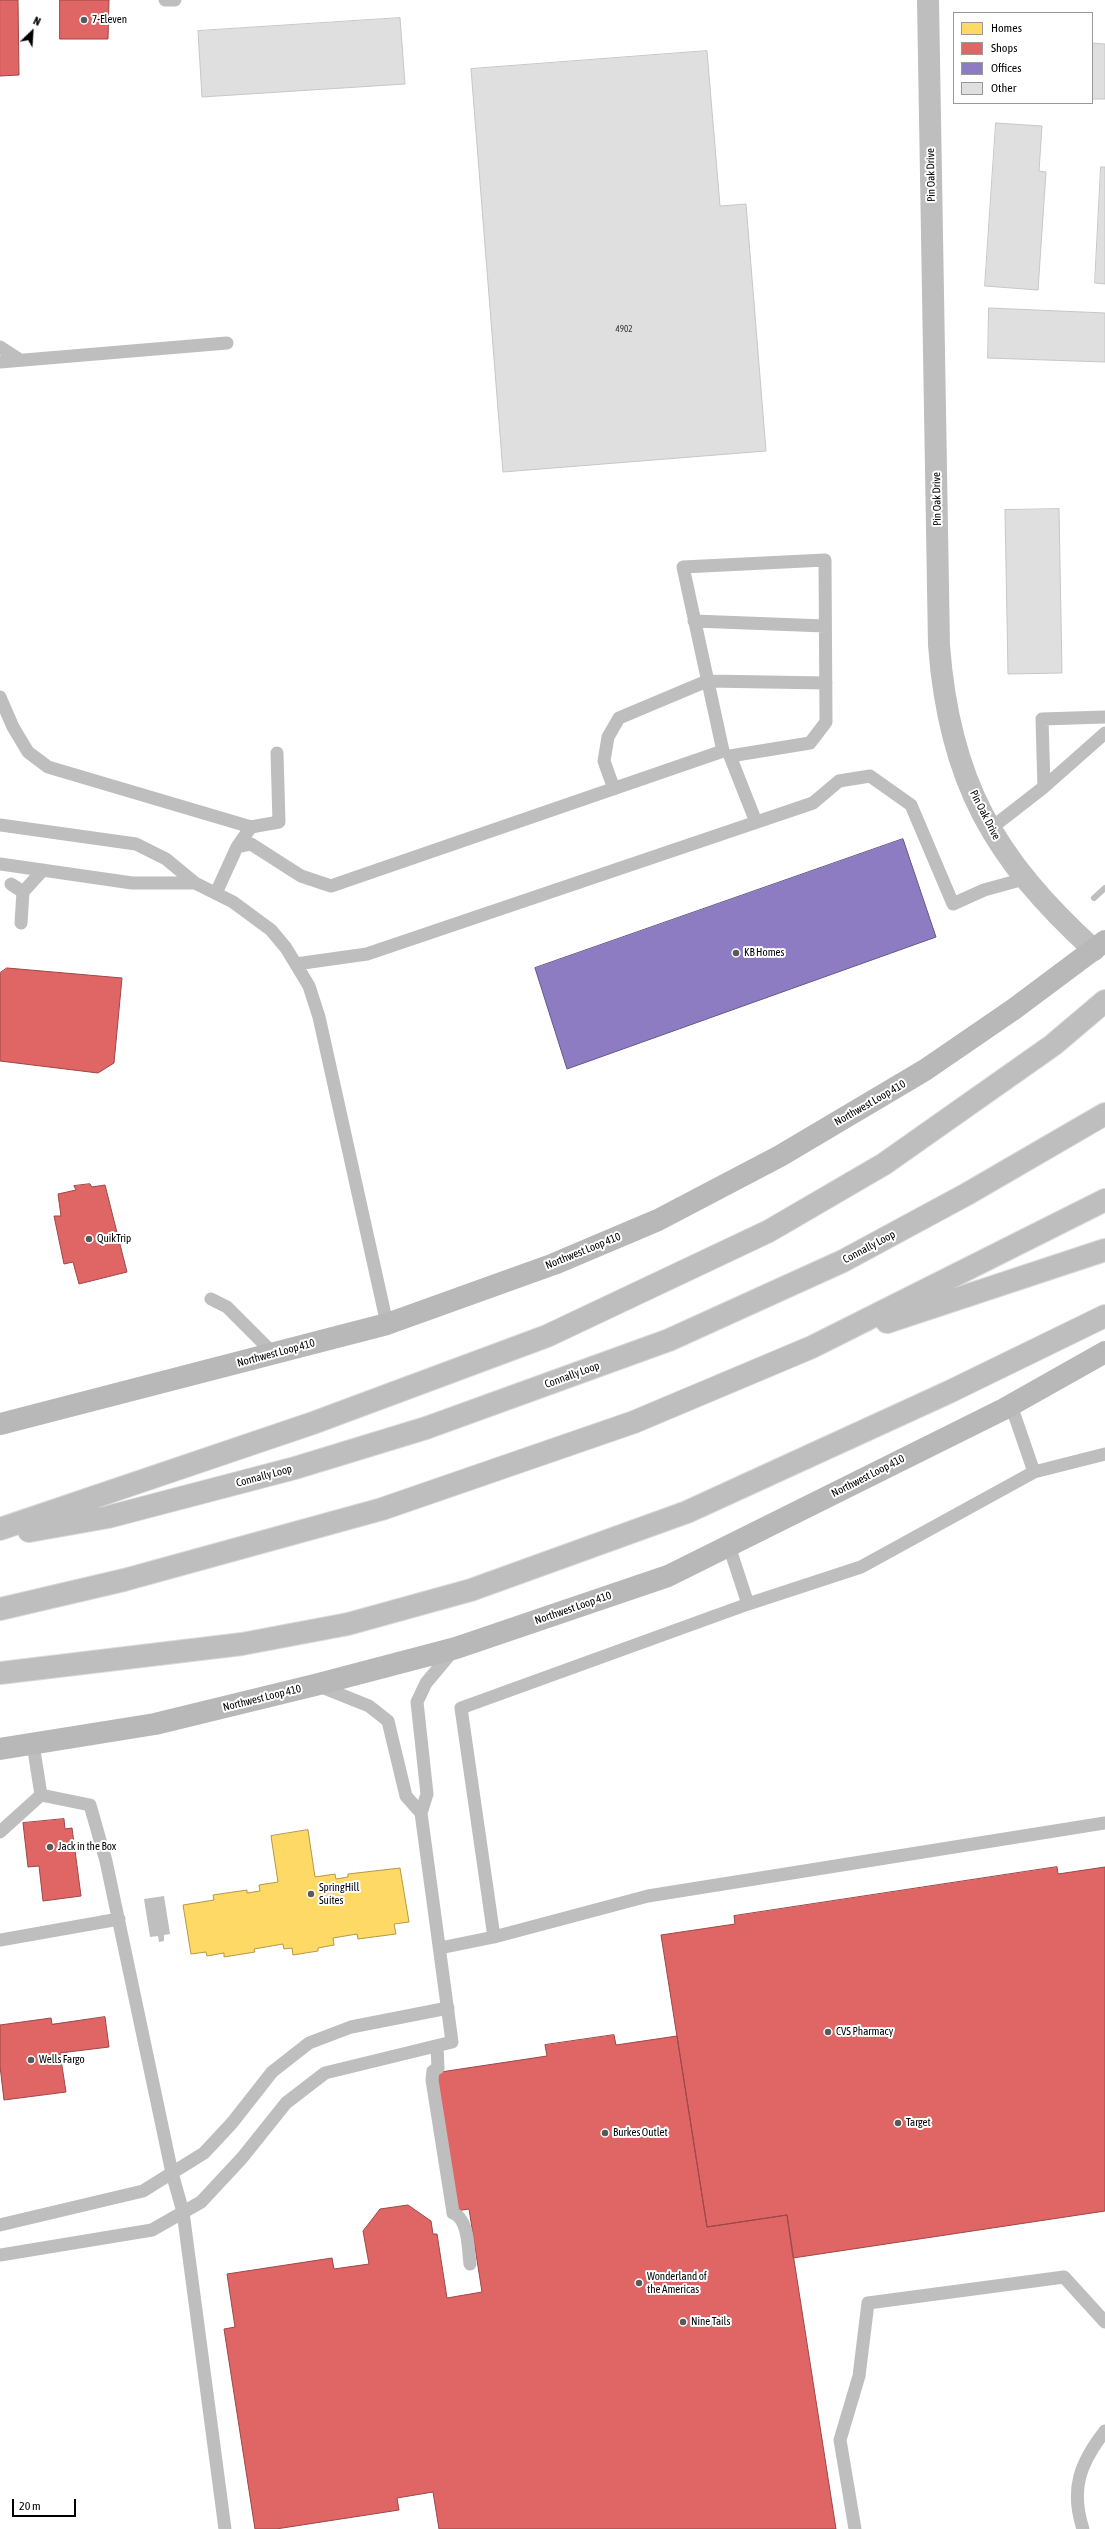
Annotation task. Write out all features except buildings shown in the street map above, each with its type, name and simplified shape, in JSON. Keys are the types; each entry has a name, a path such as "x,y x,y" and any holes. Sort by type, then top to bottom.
{"main road":[{"name":"Pin Oak Drive","path":"928,0 940,651 942,685 952,732 964,771 990,829 1024,879 1060,919 1099,946"},
{"name":"Northwest Loop 410","path":"0,1424 387,1324 554,1264 679,1209 780,1156 925,1070 1099,946"},
{"path":"0,1529 313,1423 547,1336 769,1231 884,1164 1053,1045 1105,1001"},
{"name":"Connally Loop","path":"0,1535 108,1517 295,1468 426,1428 638,1351 843,1261 967,1194 1105,1114"},
{"path":"0,1609 124,1580 382,1509 634,1422 812,1347 1105,1200"},
{"path":"812,1347 1105,1250"},
{"path":"0,1673 242,1644 348,1624 471,1590 687,1512 949,1392 1105,1316"},
{"name":"Northwest Loop 410","path":"0,1749 155,1724 456,1648 668,1576 1011,1405 1105,1352"}],"lane":[{"path":"165,0 175,0"},
{"path":"0,362 226,343"},
{"path":"0,347 20,360"},
{"path":"0,371 20,360"},
{"path":"237,847 251,844 301,876 331,886 614,789 726,754 810,742 826,722 825,560 683,567 707,681 726,754 756,822"},
{"path":"694,621 825,626"},
{"path":"614,789 604,761 608,737 619,718 707,681 826,683"},
{"path":"0,697 13,727 28,752 48,767 251,827 279,822 277,753"},
{"path":"1044,786 1042,719 1105,717"},
{"path":"990,829 1044,786 1105,733"},
{"path":"296,964 367,954 813,803 839,781 870,776 911,805 953,904 984,890 1024,879"},
{"path":"0,825 136,844 166,859 195,883 234,902 271,930 296,964 309,986 319,1017 387,1324"},
{"path":"216,893 237,847 251,827"},
{"path":"0,864 132,883 195,883"},
{"path":"21,922 23,892 43,870"},
{"path":"11,884 23,892"},
{"path":"211,1299 227,1307 274,1354"},
{"path":"1011,1405 1034,1472"},
{"path":"494,1936 461,1708 748,1604 860,1567 1034,1472 1105,1454"},
{"path":"729,1546 748,1604"},
{"path":"0,2255 152,2230 201,2202 242,2158 286,2102 326,2073 452,2042 421,1814 427,1794 417,1702 426,1683 456,1648"},
{"path":"315,1684 370,1706 388,1721 406,1796 421,1814"},
{"path":"33,1744 41,1795"},
{"path":"0,1832 41,1795"},
{"path":"41,1795 90,1805 119,1919 172,2173 183,2212 225,2529"},
{"path":"440,1948 494,1936 648,1896 1105,1823"},
{"path":"0,1940 119,1919"},
{"path":"0,2225 143,2192 204,2153 232,2123 272,2072 309,2043 351,2027 448,2008"},
{"path":"436,2046 438,2068 433,2071 432,2080 453,2213 460,2216 463,2222 470,2264"},
{"path":"855,2529 840,2440 859,2376 868,2303 1064,2277 1105,2322"},
{"path":"1082,2529 1076,2492 1092,2447 1105,2431"}],"shaded area":[{"path":"164,1896 170,1934 164,1935 164,1941 159,1942 158,1936 150,1937 144,1899"}],"waterway":[{"path":"1094,898 1105,888"}],"place":[{"name":"7-Eleven","path":"84,20"},
{"name":"KB Homes","path":"736,953"},
{"name":"QuikTrip","path":"89,1239"},
{"name":"Jack in the Box","path":"50,1847"},
{"name":"SpringHill Suites","path":"311,1894"},
{"name":"CVS Pharmacy","path":"828,2032"},
{"name":"Wells Fargo","path":"31,2060"},
{"name":"Target","path":"898,2123"},
{"name":"Burkes Outlet","path":"605,2133"},
{"name":"Wonderland of the Americas","path":"639,2283"},
{"name":"Nine Tails","path":"683,2322"}]}
